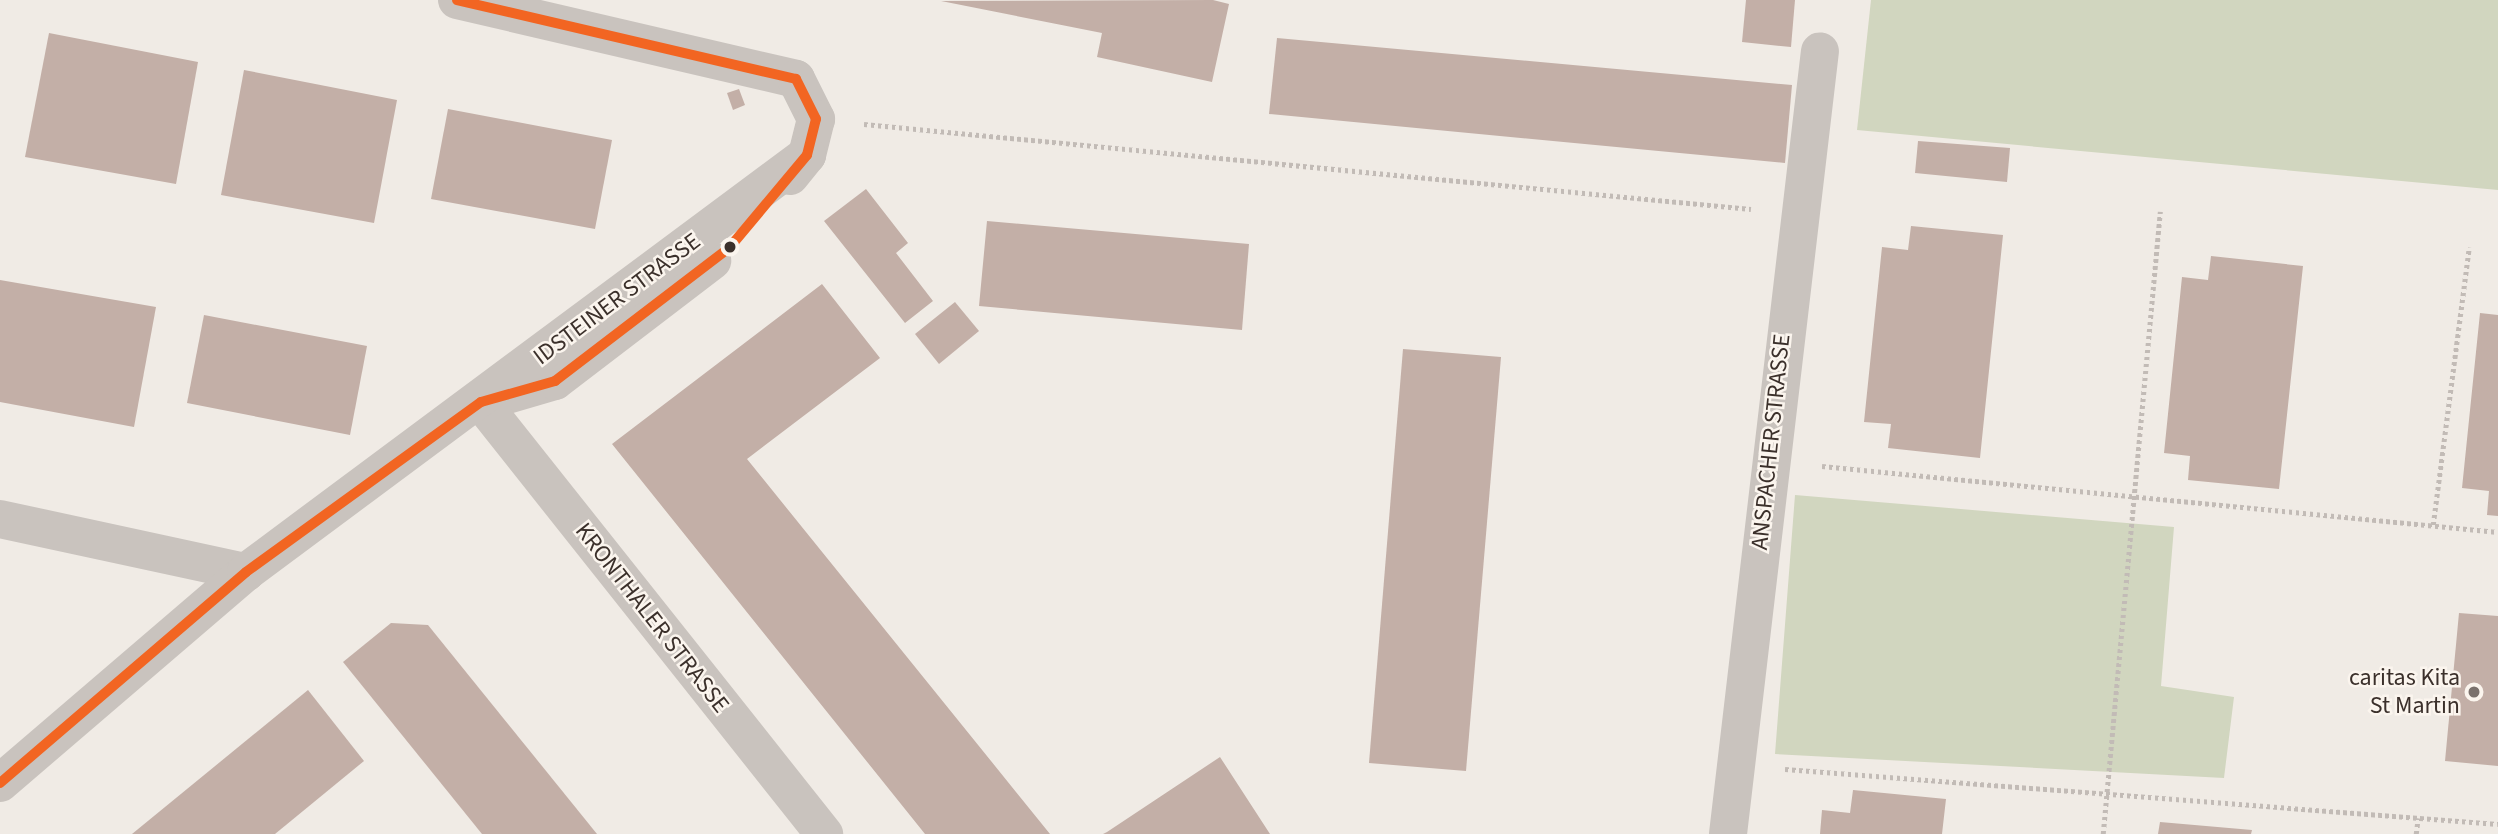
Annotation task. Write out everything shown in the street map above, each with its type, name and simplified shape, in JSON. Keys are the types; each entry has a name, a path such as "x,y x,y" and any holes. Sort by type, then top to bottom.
{"street":[{"path":"457,0 796,79 812,137"},
{"name":"ANSPACHER STRASSE","path":"1728,834 1797,214 1820,51"},
{"name":"IDSTEINER STRASSE","path":"0,783 246,572 481,402 812,137"},
{"name":"KRONTHALER STRASSE","path":"481,402 824,834"},
{"path":"0,519 246,572"}],"path":[{"path":"812,137 1797,214"},
{"path":"2103,834 2160,212"},
{"path":"2433,526 2469,247"},
{"path":"1769,461 2498,532"},
{"path":"1735,766 2498,824"},
{"path":"2416,834 2418,818"}],"green space":[{"path":"1871,0 2498,0 2498,190 1857,130"},
{"path":"1795,495 2174,527 2161,686 2234,697 2224,778 1775,754"}],"building":[{"path":"1213,0 1229,4 1212,82 1097,57 1102,33 941,1"},
{"path":"1746,0 1795,0 1791,47 1742,42"},
{"path":"49,33 198,62 176,184 25,157"},
{"path":"1277,38 1792,85 1785,163 1269,114"},
{"path":"244,70 397,100 374,223 221,195"},
{"path":"739,89 745,105 733,110 727,93"},
{"path":"448,109 612,140 595,229 431,199"},
{"path":"1918,141 2010,148 2007,182 1915,173"},
{"path":"866,189 908,243 896,253 933,301 905,323 824,221"},
{"path":"987,221 1249,244 1242,330 979,306"},
{"path":"1911,226 2003,235 1980,458 1888,448 1891,424 1864,422 1882,247 1908,250"},
{"path":"2211,256 2303,266 2279,489 2188,480 2190,456 2164,453 2182,277 2208,280"},
{"path":"0,280 156,307 134,427 0,402"},
{"path":"822,284 880,358 747,459 1050,834 925,834 612,444"},
{"path":"955,302 979,331 939,364 915,334"},
{"path":"2480,313 2498,315 2498,516 2487,515 2489,491 2462,488"},
{"path":"204,315 367,346 350,435 187,403"},
{"path":"1403,349 1501,357 1466,771 1369,763"},
{"path":"2459,613 2498,616 2498,766 2445,761"},
{"path":"391,623 428,625 597,834 482,834 343,662"},
{"path":"308,690 364,761 275,834 132,834"},
{"path":"1220,757 1270,834 1103,834 1107,832"},
{"path":"1853,790 1946,799 1942,834 1820,834 1822,810 1850,813"},
{"path":"2160,822 2252,830 2251,834 2158,834"}],"transit line":[{"path":"0,783 246,572 481,402 555,381 730,247 807,155 816,119 796,79 457,0"}],"place":[{"name":"caritas Kita St Martin","path":"2474,692"}]}
